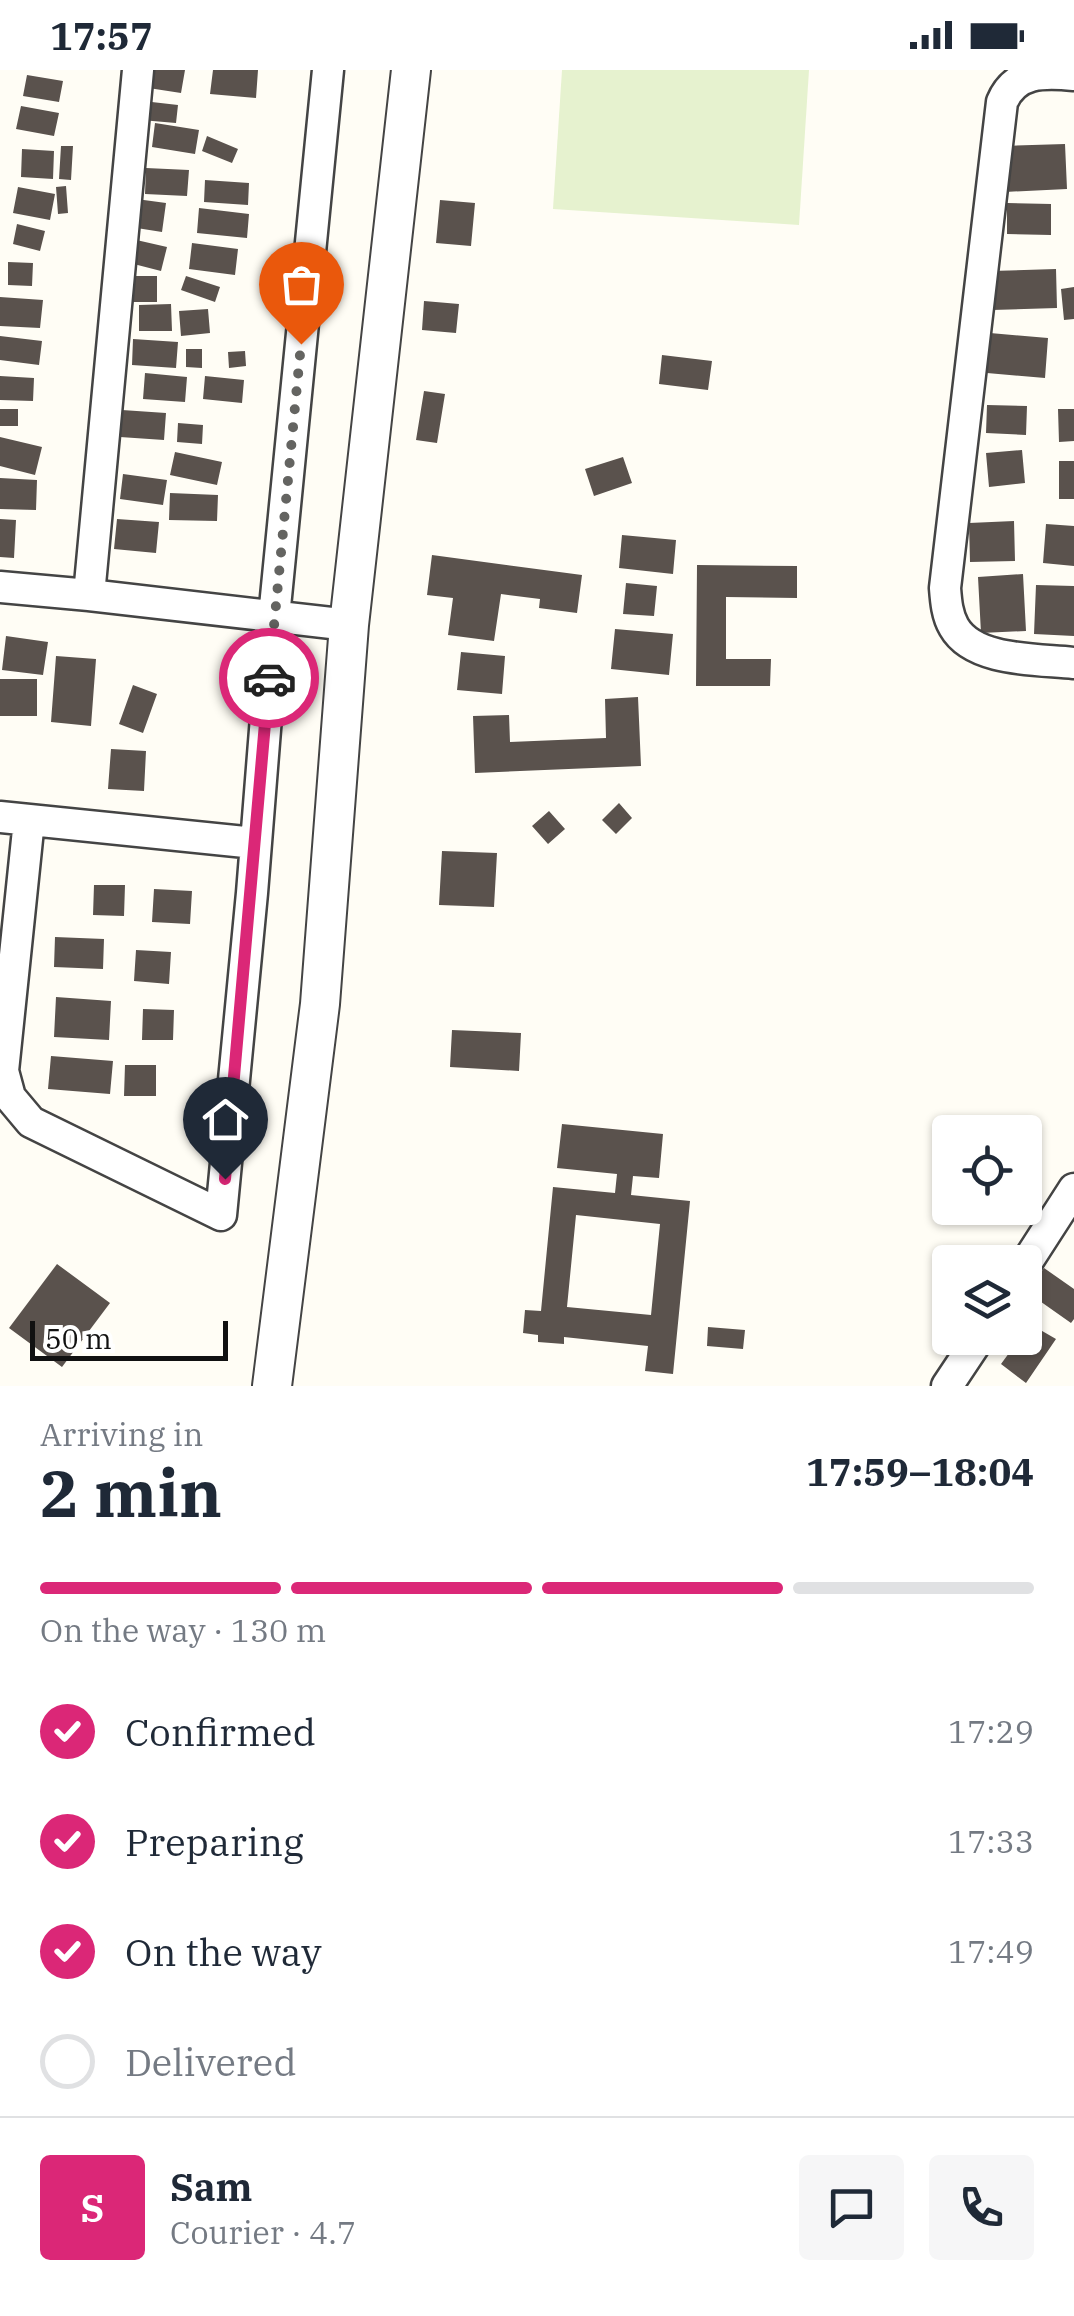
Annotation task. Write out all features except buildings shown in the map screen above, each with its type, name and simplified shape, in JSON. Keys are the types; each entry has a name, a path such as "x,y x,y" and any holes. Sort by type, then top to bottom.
{"street":[{"path":"89,595 138,70"},
{"path":"255,843 14,819 3,1071 10,1097 31,1122 221,1215 328,70"},
{"path":"272,1386 320,1004 349,625 410,70"},
{"path":"1074,75 1038,74 1020,79 1007,88 1002,102 945,588 954,628 969,644 989,653 1074,663"},
{"path":"0,587 349,625"},
{"path":"1038,1245 1074,1189"},
{"path":"947,1386 967,1355"}],"green space":[{"path":"562,70 809,70 799,225 553,209"}],"way so far":[{"path":"269,678 301,344"}],"route":[{"path":"225,1179 269,678"}]}
